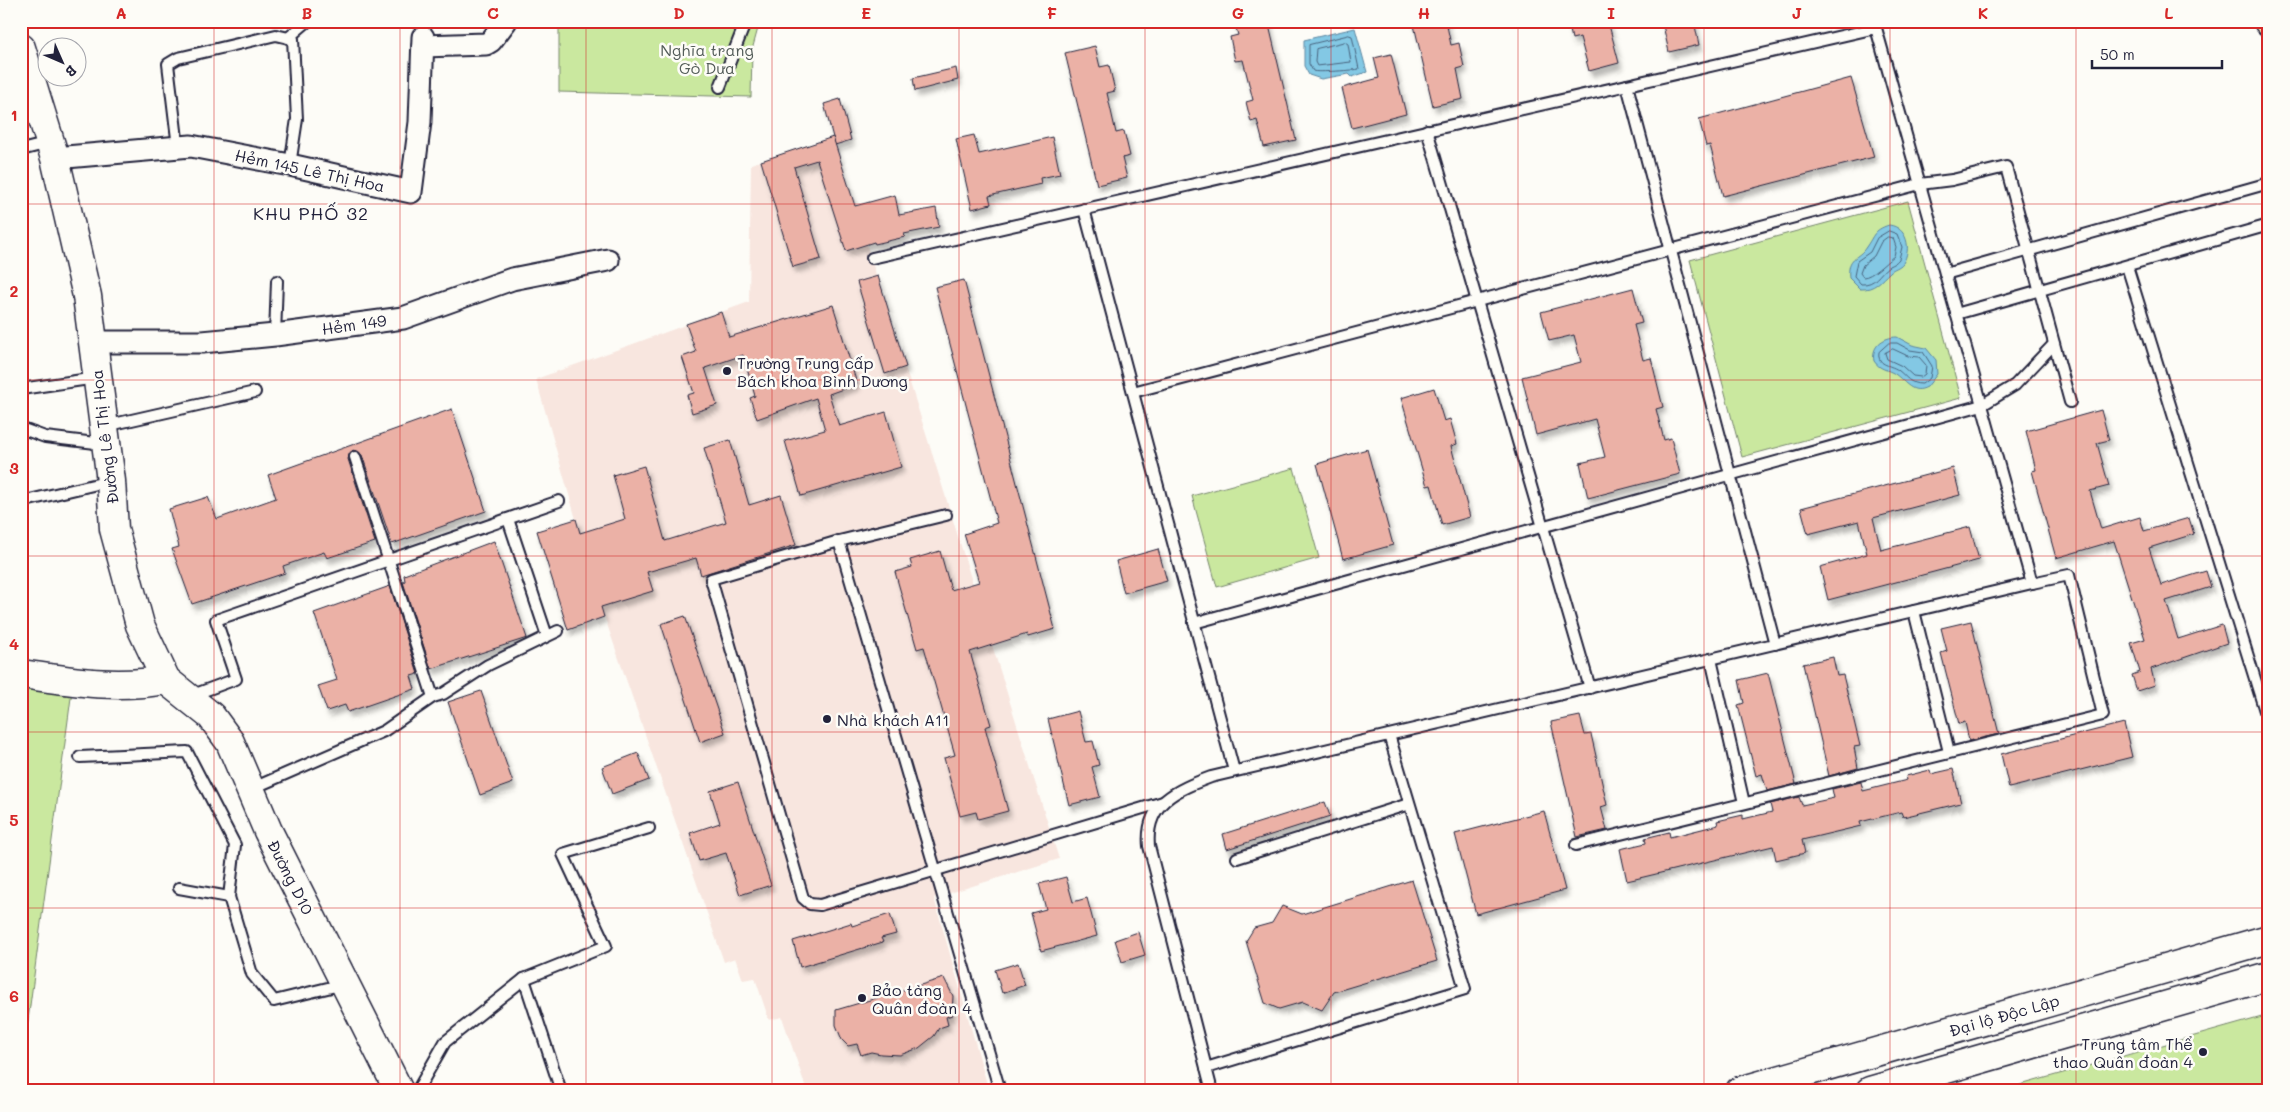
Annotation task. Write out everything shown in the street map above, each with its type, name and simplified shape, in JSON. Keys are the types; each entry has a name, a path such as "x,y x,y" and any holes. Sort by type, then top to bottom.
{"street":[{"name":"Hẻm 145 Lê Thị Hoa","path":"52,151 191,146 290,165 411,192 420,122 423,42 486,44 491,41 506,21"},
{"name":"Đường Lê Thị Hoa","path":"21,48 52,151 87,296 111,481 114,529 133,604 151,653 166,680"},
{"name":"Hẻm 149","path":"92,342 202,342 275,336 403,318 512,279 608,260"},
{"path":"21,674 113,685 136,685 166,680"},
{"name":"Đường D10","path":"166,680 189,696 223,730 268,831 399,1091"},
{"name":"Đại lộ Độc Lập","path":"1740,1091 2269,939"},
{"path":"1870,1091 2269,976"}],"lane":[{"path":"288,38 308,21"},
{"path":"720,87 746,21"},
{"path":"872,258 1876,28 2032,584"},
{"path":"178,147 168,64 178,58 276,35 293,39 297,120 290,165"},
{"path":"1627,85 1775,644"},
{"path":"1427,130 1590,688"},
{"path":"21,150 52,151"},
{"path":"1133,392 1920,184 1952,180 2006,167 2070,402"},
{"path":"1945,274 2269,183"},
{"path":"1084,209 1234,771"},
{"path":"1956,314 2269,225"},
{"path":"2127,266 2269,724"},
{"path":"275,336 277,280"},
{"path":"1194,623 1982,405 2015,385 2054,344"},
{"path":"21,389 97,378"},
{"path":"23,428 45,437 104,435 255,392"},
{"path":"355,457 433,697"},
{"path":"21,502 111,481"},
{"path":"189,696 236,679 216,620 560,501"},
{"path":"946,515 839,541 711,579 801,893 810,904 820,905 1163,802 1197,782 1234,771 2069,575 2103,715 1576,845"},
{"path":"508,519 547,636"},
{"path":"839,541 1000,1091"},
{"path":"1914,611 1949,752"},
{"path":"250,789 384,731 433,697 443,694 515,650 558,631"},
{"path":"1710,659 1744,803"},
{"path":"1206,1068 1465,989 1389,735"},
{"path":"80,757 187,752 235,845 229,897 252,974 274,1001 345,984"},
{"path":"1163,802 1151,819 1149,846 1212,1091"},
{"path":"1237,858 1409,804"},
{"path":"417,1091 445,1042 524,979 606,946 563,854 649,828"},
{"path":"179,888 229,897"},
{"path":"524,979 561,1091"}],"shaded area":[{"path":"833,137 1059,859 934,898 989,1091 807,1091 782,1017 769,1020 755,978 743,980 735,958 724,962 601,607 536,379 749,302 751,164"}],"green space":[{"name":"Nghĩa trang Gò Dưa","path":"559,21 760,21 752,50 751,97 559,92"},
{"path":"1908,201 1961,398 1742,457 1690,260"},
{"path":"1294,468 1319,558 1217,587 1192,496"},
{"path":"21,684 72,690 21,1073"},
{"name":"Trung tâm Thể thao Quân đoàn 4","path":"2269,1015 2269,1091 1999,1091"}],"water":[{"path":"1355,28 1367,72 1352,77 1349,74 1321,79 1309,75 1304,66 1304,40"},
{"path":"1889,225 1904,234 1907,245 1906,257 1901,265 1877,284 1870,288 1860,289 1849,278 1851,262 1863,251 1877,231"},
{"path":"1892,337 1897,337 1912,345 1926,348 1936,360 1937,374 1927,387 1913,389 1895,374 1879,366 1874,361 1874,351 1879,343"}],"building":[{"path":"1234,21 1268,21 1296,140 1264,147 1257,120 1251,122 1246,102 1253,100 1243,60 1235,61 1230,37 1238,35"},
{"path":"1413,21 1446,21 1451,45 1459,43 1464,67 1457,69 1463,99 1433,106"},
{"path":"1568,21 1608,21 1619,63 1589,71 1580,37 1572,39"},
{"path":"1662,21 1694,21 1699,45 1669,52"},
{"path":"1095,46 1100,67 1109,65 1115,91 1107,93 1116,133 1124,131 1130,156 1122,158 1127,178 1097,185 1065,53"},
{"path":"1391,54 1406,114 1352,128 1342,88 1379,78 1374,58"},
{"path":"956,68 958,80 915,91 913,78"},
{"path":"1851,78 1874,157 1723,196 1710,145 1706,146 1699,119"},
{"path":"840,99 851,140 835,145 824,104"},
{"path":"974,135 979,154 1052,137 1060,174 1040,178 1041,184 989,196 991,204 972,209 956,139"},
{"path":"833,137 855,206 895,195 899,215 936,208 939,227 904,234 905,237 875,244 874,242 846,251 817,160 794,167 821,259 793,267 761,161"},
{"path":"878,276 906,367 885,374 857,282"},
{"path":"964,280 1055,629 1028,637 1027,634 970,652 991,725 985,727 1008,811 978,819 976,812 960,816 944,758 955,755 924,647 917,649 895,572 912,567 910,560 940,551 951,590 979,582 964,534 997,523 935,287"},
{"path":"1633,288 1642,323 1634,325 1643,360 1651,358 1663,407 1656,409 1664,440 1671,438 1680,474 1588,498 1580,463 1605,457 1595,419 1536,435 1522,377 1581,362 1574,335 1549,341 1541,312"},
{"path":"833,305 857,384 829,394 839,426 886,412 901,467 801,496 785,441 825,430 816,398 757,419 750,398 755,396 743,355 705,368 717,405 692,413 687,395 694,393 682,357 696,352 686,324 721,312 729,337"},
{"path":"1434,388 1444,421 1450,419 1457,444 1451,446 1470,517 1442,525 1431,485 1427,486 1401,398"},
{"path":"452,409 486,511 392,544 362,455 353,450 348,459 375,542 327,558 324,552 283,566 285,573 192,604 172,549 179,547 169,509 208,497 217,519 276,498 268,475"},
{"path":"2101,410 2109,440 2097,443 2109,486 2090,491 2101,529 2140,517 2144,531 2189,518 2194,534 2149,548 2161,585 2206,571 2211,587 2166,601 2178,639 2222,625 2227,643 2151,669 2155,685 2137,691 2132,675 2140,672 2131,643 2145,639 2114,541 2056,558 2032,471 2036,470 2026,431"},
{"path":"730,440 749,505 781,495 796,545 701,575 696,558 647,572 653,591 601,607 604,617 568,630 537,531 576,519 580,533 625,519 613,475 644,466 665,541 726,522 704,448"},
{"path":"1367,449 1393,545 1343,559 1317,464"},
{"path":"1953,468 1960,495 1873,518 1881,550 1970,527 1979,560 1828,600 1820,567 1867,554 1859,521 1808,534 1801,508"},
{"path":"494,541 527,638 431,669 403,582 405,581 404,575"},
{"path":"1158,549 1167,581 1124,593 1116,561"},
{"path":"390,586 418,674 411,676 415,689 348,712 345,705 327,711 318,686 337,680 314,613"},
{"path":"685,616 725,733 700,742 661,624"},
{"path":"1971,621 1999,734 1969,741 1965,722 1959,724 1941,653 1947,651 1941,628"},
{"path":"1833,657 1837,676 1843,675 1860,746 1854,747 1858,768 1829,776 1803,664"},
{"path":"1768,673 1796,784 1767,791 1762,774 1756,776 1738,705 1744,703 1739,680"},
{"path":"481,691 513,783 480,795 448,702"},
{"path":"1078,711 1086,742 1093,741 1099,765 1092,767 1100,797 1069,805 1048,719"},
{"path":"1580,716 1585,735 1591,734 1607,805 1601,807 1607,830 1577,837 1551,722"},
{"path":"2124,723 2132,757 2009,788 2001,754"},
{"path":"638,753 649,780 612,794 602,767"},
{"path":"1953,769 1961,803 1903,817 1901,812 1860,822 1861,826 1802,840 1805,853 1776,860 1773,846 1627,881 1620,849 1646,843 1645,838 1669,832 1670,837 1718,825 1717,821 1743,815 1743,819 1772,812 1770,804 1799,797 1802,805 1834,798 1832,789 1861,782 1863,791 1907,780 1906,776 1930,770 1931,774"},
{"path":"738,782 771,885 740,895 726,853 699,861 690,833 720,823 710,791"},
{"path":"1325,802 1330,816 1227,849 1223,834"},
{"path":"1544,811 1565,890 1476,914 1455,834"},
{"path":"1066,877 1073,902 1087,898 1097,936 1041,951 1031,913 1046,909 1039,884"},
{"path":"1412,880 1437,961 1334,992 1322,1010 1303,1002 1279,1009 1265,1003 1246,941 1254,928 1272,923 1282,906 1302,914"},
{"path":"890,914 896,934 881,938 883,942 800,967 793,941 851,923 852,926"},
{"path":"1138,932 1145,955 1122,962 1115,940"},
{"path":"1018,963 1025,985 1002,993 995,970"},
{"path":"944,978 953,996 952,1015 946,1017 948,1025 939,1028 934,1036 919,1048 900,1055 871,1052 861,1055 857,1044 848,1046 842,1040 836,1025 836,1010"}],"place":[{"name":"Trường Trung cấp Bách khoa Bình Dương","path":"727,371"},
{"name":"Nhà khách A11","path":"827,719"},
{"name":"Bảo tàng Quân đoàn 4","path":"862,998"},
{"name":"Trung tâm Thể thao Quân đoàn 4","path":"2203,1052"}],"district":[{"name":"KHU PHỐ 32","path":"311,213"}]}
